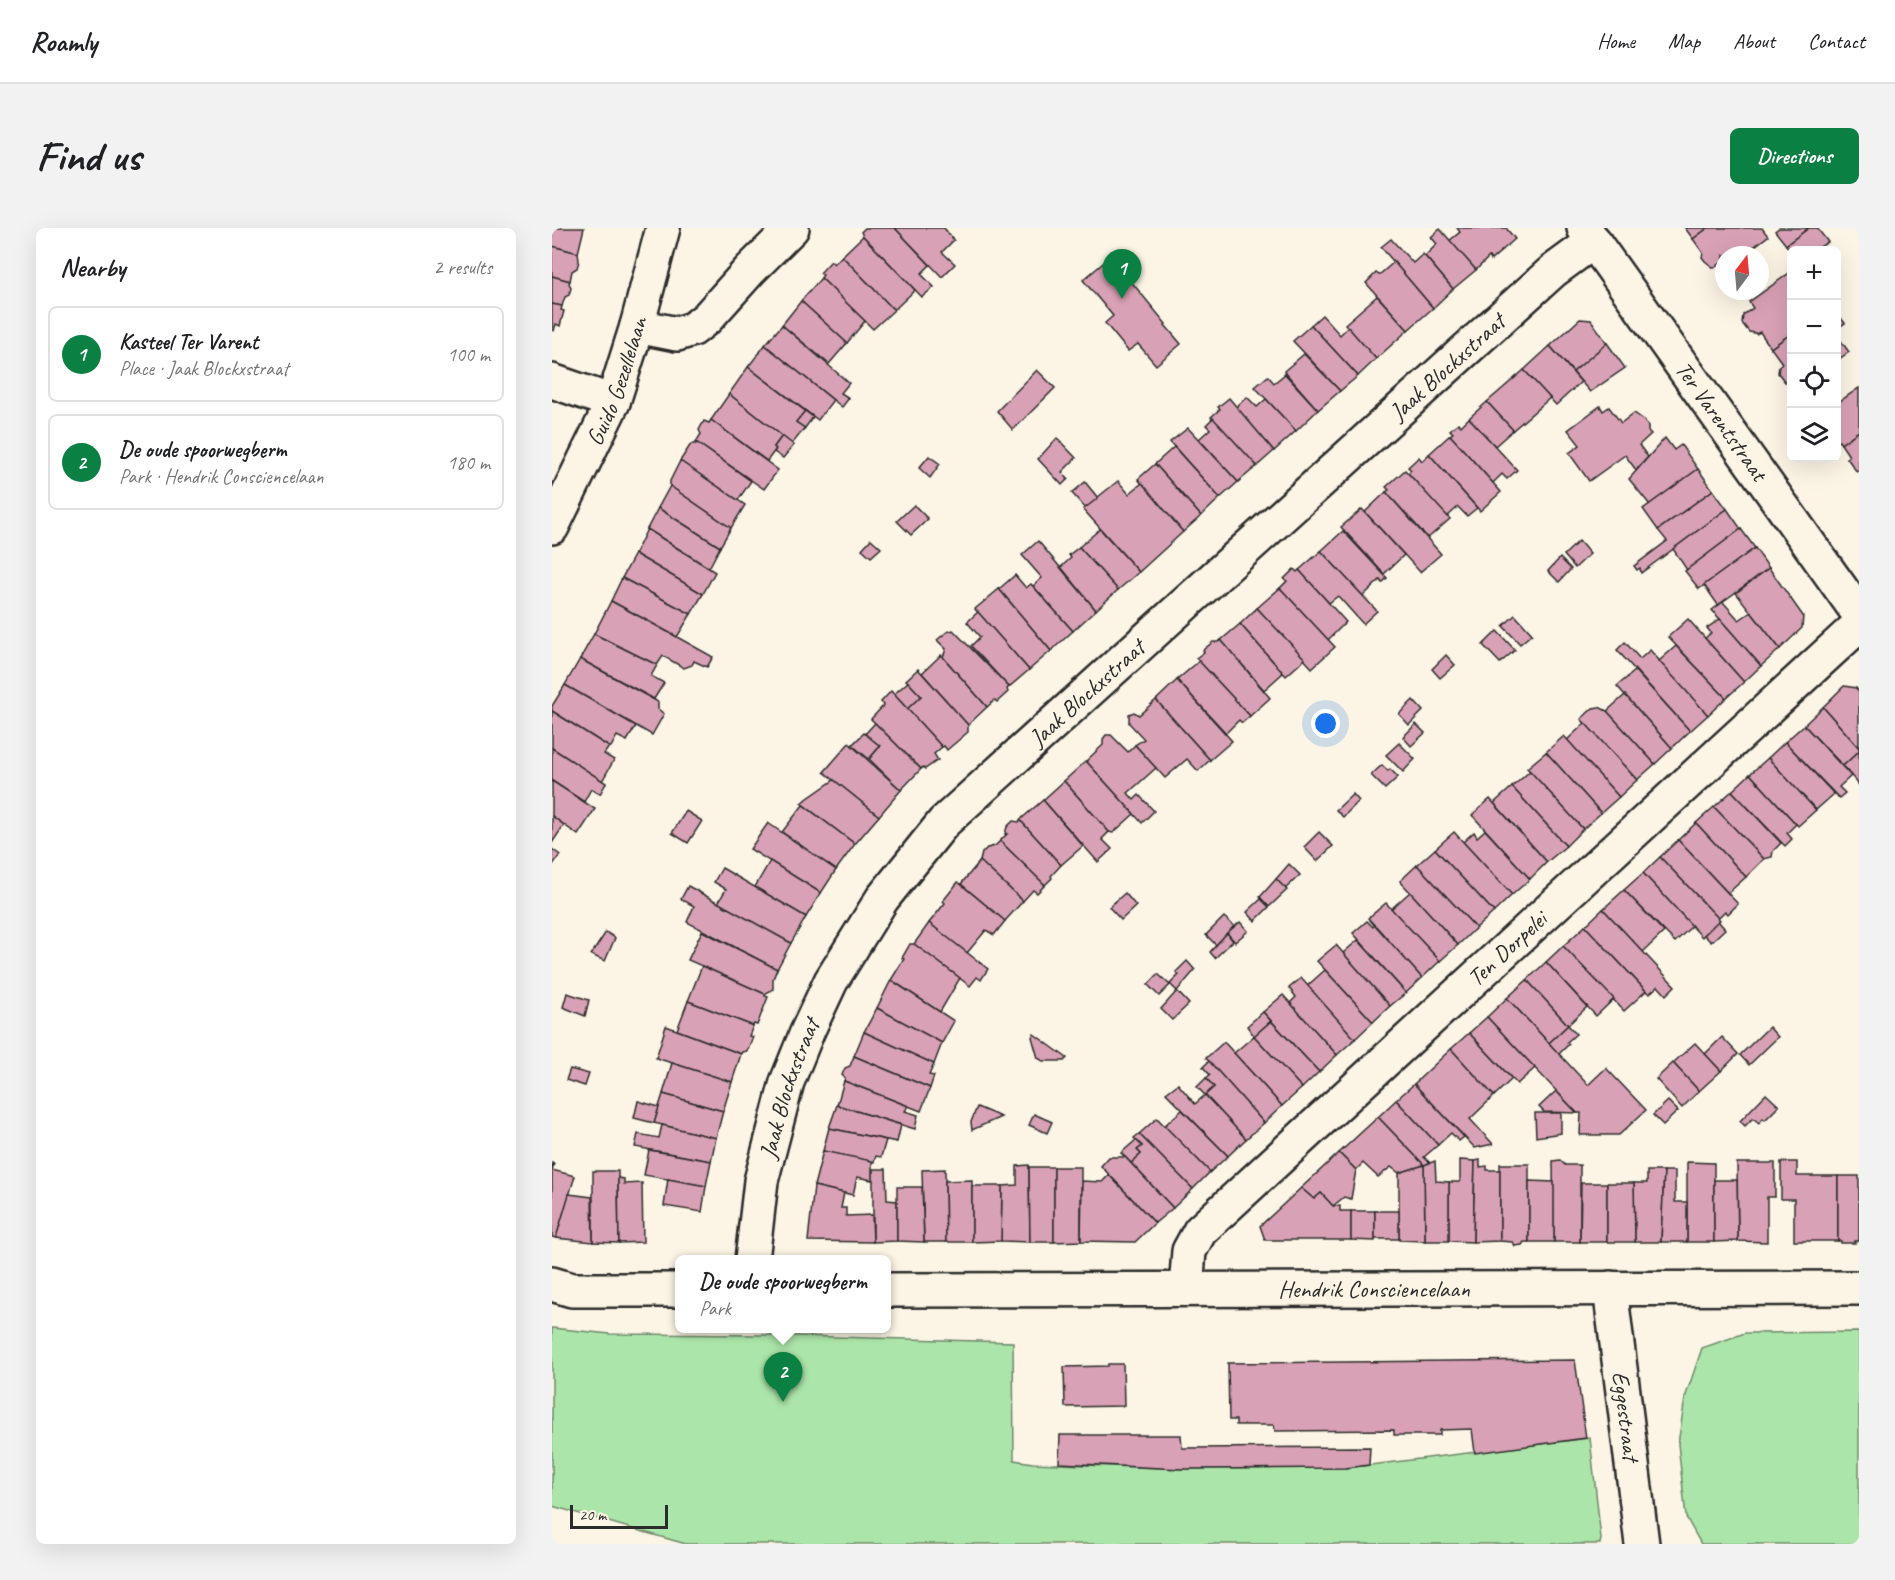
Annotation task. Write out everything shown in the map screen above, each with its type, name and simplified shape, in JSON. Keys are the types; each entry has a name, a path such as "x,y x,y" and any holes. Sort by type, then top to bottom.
{"street":[{"name":"Guido Gezellelaan","path":"552,527 613,402 637,326 663,228"},
{"path":"637,326 676,334 693,329 707,318 792,228"},
{"name":"Ter Varentstraat","path":"1589,235 1859,614"},
{"name":"Jaak Blockxstraat","path":"753,1255 761,1181 787,1082 808,1030 831,981 882,899 944,822 1553,271 1589,235"},
{"path":"552,381 613,402"},
{"name":"Ten Dorpelei","path":"1186,1289 1189,1251 1200,1231 1859,625"},
{"path":"552,1284 572,1290 675,1290"},
{"name":"Eggestraat","path":"1610,1288 1642,1544"},
{"name":"Hendrik Consciencelaan","path":"891,1290 1859,1288"}],"green space":[{"path":"552,1328 610,1334 764,1335 1013,1342 1014,1460 1033,1463 1183,1469 1346,1468 1590,1438 1600,1544 686,1544 552,1506"},
{"path":"1859,1332 1859,1544 1701,1544 1686,1517 1678,1444 1685,1398 1702,1348 1745,1333"}],"building":[{"path":"552,228 584,228 578,253 552,246"},
{"path":"865,228 895,228 930,265 921,274 934,287 922,297 863,236 861,232"},
{"path":"895,228 944,228 954,240 942,252 955,264 942,277"},
{"path":"1457,228 1506,228 1515,239 1491,260 1489,257 1476,270 1449,241 1460,232"},
{"path":"1685,228 1708,228 1693,239"},
{"path":"1708,228 1762,228 1768,236 1755,246 1715,246 1714,268 1702,257 1703,253 1693,239"},
{"path":"1779,228 1809,228 1786,245 1775,231"},
{"path":"1809,228 1817,228 1828,242 1822,246 1786,245"},
{"path":"1440,229 1476,270 1453,289 1425,256 1437,244 1431,237"},
{"path":"863,236 915,290 894,310 842,256"},
{"path":"1391,239 1413,263 1423,254 1453,289 1433,308 1381,247"},
{"path":"552,246 578,253 577,268 572,271 570,281 552,276"},
{"path":"842,256 894,310 873,329 821,278 823,275 820,273 831,261 834,264"},
{"path":"1108,259 1128,282 1130,280 1181,344 1156,365 1138,344 1128,351 1105,323 1113,316 1083,280"},
{"path":"1394,262 1433,308 1408,330 1366,283 1376,273 1379,275"},
{"path":"1787,275 1787,337 1771,348 1760,332 1756,334 1749,332 1742,323 1743,315 1753,308 1749,302 1769,300 1769,288"},
{"path":"552,276 570,281 569,295 565,297 562,306 552,304"},
{"path":"821,278 865,321 847,343 801,301"},
{"path":"1377,296 1408,330 1376,359 1345,324"},
{"path":"801,301 847,343 829,364 782,325"},
{"path":"552,304 562,306 561,310 564,311 560,326 556,324 554,331 552,330"},
{"path":"1322,315 1340,335 1348,327 1376,359 1358,376 1311,325"},
{"path":"1580,319 1591,320 1607,343 1573,372 1550,346"},
{"path":"782,325 849,383 841,393 849,398 842,407 765,345"},
{"path":"1311,325 1358,376 1340,391 1293,341"},
{"path":"1787,337 1787,382 1778,373 1782,363 1771,348"},
{"path":"1841,341 1849,352 1841,358"},
{"path":"1607,343 1625,368 1590,392 1573,372"},
{"path":"765,345 833,400 818,420 748,367"},
{"path":"1550,346 1581,382 1556,405 1524,370"},
{"path":"1304,354 1340,391 1318,410 1284,371"},
{"path":"748,367 805,411 796,422 805,428 792,444 729,394"},
{"path":"1037,370 1055,388 1013,430 997,411"},
{"path":"1524,370 1550,398 1513,430 1487,402"},
{"path":"1285,374 1318,410 1296,431 1255,387 1268,376 1274,383"},
{"path":"1859,388 1859,431 1841,444 1841,408 1841,401"},
{"path":"729,394 782,436 767,461 711,420"},
{"path":"1247,397 1257,407 1266,399 1296,431 1274,451 1236,407"},
{"path":"1229,398 1274,451 1257,466 1211,417"},
{"path":"1487,402 1513,430 1495,446 1469,418"},
{"path":"1600,406 1603,411 1609,407 1621,423 1634,413 1644,420 1651,434 1639,445 1648,457 1636,470 1625,455 1589,481 1569,453 1580,445 1568,430"},
{"path":"805,411 813,417 805,428 796,422"},
{"path":"1213,418 1257,466 1238,482 1199,439 1210,429 1206,425"},
{"path":"1469,418 1517,470 1507,479 1502,474 1493,483 1450,435 1453,433 1450,430 1458,423 1461,426"},
{"path":"711,420 778,470 764,489 696,442 701,434 699,430 704,421 709,423"},
{"path":"1188,428 1238,482 1220,498 1170,442"},
{"path":"1859,431 1859,470 1857,472 1847,458 1849,456 1841,444"},
{"path":"1450,435 1501,492 1480,511 1429,454"},
{"path":"782,436 794,445 783,458 774,452 776,449 774,447"},
{"path":"1057,438 1076,458 1062,472 1068,479 1062,485 1038,459"},
{"path":"1665,438 1674,450 1681,445 1698,469 1650,505 1629,479"},
{"path":"696,442 751,481 738,500 680,461 691,444 696,444"},
{"path":"1174,447 1220,498 1201,516 1155,464"},
{"path":"1429,454 1477,508 1467,516 1458,507 1447,517 1408,473 1411,470 1408,467 1419,457 1422,461"},
{"path":"929,456 940,464 930,478 919,468"},
{"path":"680,461 745,505 731,528 670,486 670,481"},
{"path":"1155,464 1201,516 1183,532 1138,479"},
{"path":"1698,469 1713,490 1658,530 1643,509"},
{"path":"1405,470 1450,519 1428,538 1386,492 1389,490 1386,487"},
{"path":"1118,481 1129,494 1142,483 1183,532 1139,572 1083,509"},
{"path":"1085,482 1098,498 1085,508 1072,493"},
{"path":"670,486 731,528 720,547 658,508"},
{"path":"1713,490 1727,509 1641,573 1640,568 1637,570 1634,566 1667,541 1658,530"},
{"path":"1386,492 1441,554 1420,572 1365,512"},
{"path":"914,505 928,519 911,535 897,521"},
{"path":"658,508 720,547 709,568 647,529"},
{"path":"1362,509 1404,555 1384,574 1341,527"},
{"path":"1727,509 1741,529 1687,570 1673,549"},
{"path":"647,529 715,572 703,594 635,554"},
{"path":"1100,529 1139,572 1118,590 1079,547"},
{"path":"1741,529 1755,548 1699,589 1685,571"},
{"path":"1343,531 1387,578 1382,583 1380,580 1363,596 1321,551"},
{"path":"871,539 881,548 871,557 862,549"},
{"path":"1038,541 1096,610 1073,631 1033,586 1042,578 1022,555"},
{"path":"1579,541 1590,554 1575,568 1564,555"},
{"path":"1079,547 1118,590 1096,610 1061,567 1071,558 1069,555"},
{"path":"1755,548 1769,568 1718,605 1704,585"},
{"path":"1321,551 1377,611 1363,624 1338,596 1329,603 1299,570"},
{"path":"635,554 703,594 691,614 622,578"},
{"path":"1560,558 1571,569 1559,582 1548,571"},
{"path":"1769,568 1803,616 1802,628 1780,649 1736,593"},
{"path":"1294,569 1297,572 1299,570 1346,622 1328,640 1280,588 1287,581 1284,579"},
{"path":"1015,575 1026,588 1031,584 1073,631 1051,651 999,589"},
{"path":"622,578 691,614 677,637 611,601"},
{"path":"1280,588 1335,647 1312,668 1257,608"},
{"path":"999,589 1051,651 1029,670 975,609"},
{"path":"611,601 713,657 707,667 694,661 692,665 684,668 663,656 657,665 594,634"},
{"path":"1723,602 1739,620 1751,612 1780,649 1761,666 1712,610"},
{"path":"1257,608 1305,659 1286,676 1240,624"},
{"path":"978,612 1029,670 1009,687 971,646 980,637 967,622"},
{"path":"1515,615 1532,634 1520,644 1503,626"},
{"path":"1688,619 1744,682 1726,698 1668,637"},
{"path":"1720,619 1761,666 1744,682 1705,638 1711,633 1707,628"},
{"path":"1240,624 1283,673 1264,690 1221,640"},
{"path":"953,630 1009,687 1008,692 997,702 995,700 987,707 943,657 946,649 937,640"},
{"path":"1497,631 1515,650 1500,663 1483,645"},
{"path":"594,634 657,665 651,676 664,683 654,699 580,659"},
{"path":"1221,640 1270,698 1250,716 1196,658 1213,642"},
{"path":"1625,642 1640,659 1650,650 1708,715 1690,731 1617,650"},
{"path":"1676,646 1726,698 1708,715 1659,661"},
{"path":"941,655 987,707 968,725 922,673"},
{"path":"1446,655 1455,665 1440,678 1432,669"},
{"path":"580,659 658,702 658,709 664,714 652,735 565,685"},
{"path":"1199,661 1250,716 1242,723 1239,720 1226,733 1177,680"},
{"path":"918,669 968,725 968,732 947,750 907,709 921,696 906,680"},
{"path":"1635,671 1690,731 1672,748 1617,686"},
{"path":"1177,680 1232,741 1210,760 1156,700"},
{"path":"908,682 921,696 907,709 894,694"},
{"path":"565,685 636,726 627,741 617,736 609,747 552,711 552,706"},
{"path":"1844,686 1856,688 1859,692 1859,748 1823,707"},
{"path":"891,691 942,747 934,754 938,760 925,769 923,767 921,769 871,719 884,705 881,702"},
{"path":"1625,695 1672,748 1655,764 1607,711"},
{"path":"1156,700 1210,760 1198,771 1187,759 1165,778 1135,745 1144,739 1129,723 1129,714 1134,712 1139,715"},
{"path":"1413,700 1423,711 1409,725 1399,714"},
{"path":"1599,707 1607,711 1655,764 1637,780 1581,719 1593,708"},
{"path":"1823,707 1859,748 1859,751 1843,766 1804,725"},
{"path":"552,711 609,747 604,754 614,760 602,781 552,748"},
{"path":"875,723 921,769 901,790 869,759 880,746 865,734"},
{"path":"1585,723 1637,780 1619,797 1567,740"},
{"path":"1416,724 1425,733 1411,746 1403,737"},
{"path":"1804,725 1851,776 1839,787 1845,793 1839,798 1785,742"},
{"path":"864,733 880,746 869,759 852,745"},
{"path":"1106,735 1111,735 1128,752 1135,745 1156,768 1128,793 1134,800 1139,795 1154,811 1142,823 1086,761 1103,745"},
{"path":"1564,736 1619,797 1601,813 1546,752"},
{"path":"1785,742 1834,794 1816,810 1768,758"},
{"path":"849,743 901,790 879,816 824,772"},
{"path":"1399,743 1415,759 1403,772 1386,755"},
{"path":"552,748 606,783 600,794 591,789 584,802 552,781"},
{"path":"1859,751 1859,785 1843,766"},
{"path":"1546,752 1601,813 1583,829 1527,768"},
{"path":"1768,758 1816,810 1798,826 1750,774"},
{"path":"1086,761 1134,814 1113,833 1109,832 1064,781"},
{"path":"1382,765 1398,777 1385,789 1371,775"},
{"path":"1530,771 1583,829 1566,846 1512,787"},
{"path":"1750,774 1796,824 1787,833 1792,839 1785,846 1732,791"},
{"path":"834,780 879,816 855,844 801,803"},
{"path":"552,781 595,809 578,835 552,816"},
{"path":"1064,781 1109,832 1102,839 1112,849 1098,862 1043,800"},
{"path":"1512,787 1566,846 1547,862 1494,803"},
{"path":"1732,791 1781,843 1773,851 1772,857 1764,859 1714,807"},
{"path":"1353,794 1359,801 1343,817 1336,810"},
{"path":"1490,799 1547,862 1530,879 1472,815"},
{"path":"1043,800 1083,846 1061,865 1020,820"},
{"path":"803,805 855,844 836,870 782,832"},
{"path":"1714,807 1764,859 1746,877 1696,823"},
{"path":"686,811 702,821 688,843 672,833"},
{"path":"552,816 564,825 552,843"},
{"path":"1020,820 1061,865 1045,885 1000,841 1007,834 1005,834 1007,827 1013,821 1019,822"},
{"path":"768,823 836,870 821,893 750,849"},
{"path":"1696,823 1746,877 1728,893 1678,840"},
{"path":"1485,830 1530,879 1512,895 1463,842 1474,832 1477,837"},
{"path":"1319,832 1333,846 1317,861 1304,847"},
{"path":"1454,832 1512,895 1494,912 1435,849"},
{"path":"1678,840 1738,904 1728,914 1725,911 1718,918 1660,857"},
{"path":"1000,841 1045,885 1037,893 1033,890 1023,901 980,861 982,853 987,848 995,846"},
{"path":"552,849 560,855 552,866"},
{"path":"1435,849 1494,912 1476,928 1417,865"},
{"path":"1660,857 1720,920 1702,937 1643,873"},
{"path":"770,861 821,893 806,917 755,887"},
{"path":"980,861 1023,901 1005,921 961,884"},
{"path":"1289,864 1300,875 1285,889 1276,879"},
{"path":"1417,865 1476,928 1458,945 1400,881"},
{"path":"722,868 806,917 791,943 718,903 726,889 714,882"},
{"path":"1643,873 1692,926 1675,942 1624,890"},
{"path":"1276,879 1287,890 1269,907 1260,897"},
{"path":"958,882 1005,921 994,935 986,930 967,953 929,923"},
{"path":"688,886 791,943 777,969 687,922 694,906 681,899"},
{"path":"1624,890 1664,932 1643,952 1603,909"},
{"path":"1410,892 1458,945 1440,961 1391,909"},
{"path":"1125,893 1136,906 1121,920 1109,907"},
{"path":"1261,899 1269,907 1255,921 1247,912"},
{"path":"1386,903 1440,961 1422,978 1368,918"},
{"path":"1603,909 1675,986 1666,995 1658,986 1649,994 1585,926"},
{"path":"1224,917 1234,926 1216,945 1206,935"},
{"path":"1367,921 1373,927 1375,925 1422,978 1406,993 1353,933"},
{"path":"1718,921 1725,929 1711,942 1704,935"},
{"path":"1240,922 1248,931 1235,942 1227,933"},
{"path":"929,923 988,969 981,980 977,977 970,986 914,944"},
{"path":"1585,926 1646,991 1624,1011 1563,946"},
{"path":"702,931 777,969 773,979 773,989 765,994 688,960"},
{"path":"606,932 615,938 605,961 591,955"},
{"path":"1227,933 1233,941 1215,958 1210,952"},
{"path":"1358,940 1406,993 1390,1006 1343,953"},
{"path":"910,944 914,944 960,978 940,1012 891,980"},
{"path":"1336,945 1390,1006 1373,1022 1317,961"},
{"path":"1563,946 1614,999 1596,1016 1546,962"},
{"path":"1187,961 1195,970 1177,991 1170,984 1179,975 1176,972"},
{"path":"1546,962 1587,1007 1568,1025 1527,980"},
{"path":"702,966 768,997 757,1025 753,1026 688,1001"},
{"path":"1325,970 1373,1022 1355,1039 1307,986"},
{"path":"1158,974 1170,985 1159,996 1148,985"},
{"path":"1301,978 1355,1039 1337,1055 1290,1003 1296,997 1289,988"},
{"path":"891,980 954,1021 942,1043 877,1008"},
{"path":"1527,980 1568,1025 1549,1043 1507,998"},
{"path":"1177,991 1189,1004 1172,1020 1161,1009"},
{"path":"567,993 589,1000 585,1016 563,1007"},
{"path":"1283,995 1337,1055 1319,1072 1263,1012"},
{"path":"1507,998 1588,1085 1606,1068 1646,1110 1619,1135 1580,1135 1581,1113 1577,1113 1487,1017"},
{"path":"688,1001 753,1026 749,1036 753,1037 747,1051 741,1054 677,1030"},
{"path":"877,1008 942,1043 934,1064 864,1032"},
{"path":"1263,1012 1271,1021 1254,1036 1247,1026"},
{"path":"1487,1017 1535,1068 1517,1084 1469,1033"},
{"path":"1271,1021 1319,1072 1302,1088 1254,1036"},
{"path":"1568,1025 1576,1034 1559,1054 1549,1043"},
{"path":"666,1026 741,1054 732,1082 656,1058"},
{"path":"1769,1027 1778,1037 1749,1065 1740,1055"},
{"path":"864,1032 934,1064 929,1075 934,1076 930,1088 854,1056"},
{"path":"1469,1033 1512,1079 1494,1096 1451,1049"},
{"path":"1034,1034 1067,1058 1064,1061 1043,1061 1038,1058 1032,1037"},
{"path":"1254,1036 1302,1088 1282,1106 1234,1053"},
{"path":"1722,1037 1738,1054 1721,1071 1705,1054"},
{"path":"1224,1042 1282,1106 1264,1123 1206,1058"},
{"path":"1695,1043 1721,1071 1699,1091 1673,1063"},
{"path":"1451,1049 1494,1096 1470,1119 1493,1144 1475,1148 1414,1084"},
{"path":"854,1056 930,1088 921,1111 844,1081 845,1078 842,1075 845,1068 850,1066"},
{"path":"1209,1061 1264,1123 1246,1139 1205,1095 1214,1087 1206,1078 1210,1075 1203,1067"},
{"path":"672,1063 732,1082 723,1111 663,1094"},
{"path":"1673,1063 1699,1091 1682,1108 1656,1079"},
{"path":"570,1069 589,1074 585,1086 566,1080"},
{"path":"1206,1078 1214,1087 1205,1095 1197,1087"},
{"path":"844,1081 908,1106 905,1111 918,1115 915,1129 837,1105"},
{"path":"1178,1084 1195,1104 1205,1095 1246,1139 1228,1156 1166,1093"},
{"path":"1414,1084 1464,1137 1459,1141 1451,1133 1438,1145 1396,1100"},
{"path":"1556,1091 1577,1113 1544,1112 1539,1107"},
{"path":"663,1094 723,1111 716,1138 654,1123"},
{"path":"1766,1094 1779,1106 1765,1120 1763,1118 1759,1123 1753,1118 1745,1126 1740,1121"},
{"path":"1396,1100 1438,1145 1424,1157 1430,1163 1424,1165 1378,1117"},
{"path":"638,1101 659,1107 654,1123 634,1118"},
{"path":"1668,1101 1678,1111 1663,1125 1653,1115"},
{"path":"837,1105 901,1125 897,1142 829,1128"},
{"path":"977,1107 1001,1117 972,1130 971,1122"},
{"path":"1182,1110 1228,1156 1210,1172 1164,1126"},
{"path":"1535,1113 1561,1113 1561,1133 1536,1137"},
{"path":"1034,1114 1052,1122 1047,1133 1029,1125"},
{"path":"1378,1117 1424,1165 1399,1173 1391,1167 1378,1177 1363,1163 1356,1170 1339,1153"},
{"path":"1157,1118 1210,1172 1193,1189 1139,1134"},
{"path":"662,1125 716,1138 711,1161 635,1147 638,1134 659,1138"},
{"path":"829,1128 886,1140 881,1157 876,1156 874,1162 823,1151"},
{"path":"1139,1134 1193,1189 1173,1208 1131,1163 1141,1154 1137,1150 1142,1146 1134,1138"},
{"path":"1136,1140 1142,1146 1137,1150 1141,1154 1131,1163 1121,1153"},
{"path":"649,1150 711,1161 706,1186 644,1175"},
{"path":"823,1151 872,1161 872,1180 857,1177 853,1195 814,1186"},
{"path":"1339,1153 1356,1170 1351,1199 1344,1197 1333,1206 1321,1193 1314,1199 1301,1188"},
{"path":"1109,1157 1125,1157 1173,1208 1155,1223 1101,1166"},
{"path":"1460,1160 1475,1161 1473,1242 1449,1241 1449,1182 1460,1182"},
{"path":"1480,1160 1480,1167 1487,1166 1487,1170 1500,1170 1500,1241 1473,1242 1475,1161"},
{"path":"1560,1160 1565,1165 1580,1165 1580,1242 1554,1242 1553,1161"},
{"path":"1435,1161 1436,1181 1449,1182 1449,1241 1425,1241 1424,1165"},
{"path":"1687,1162 1714,1163 1714,1242 1687,1242"},
{"path":"1781,1162 1797,1162 1797,1176 1838,1176 1838,1241 1794,1241 1794,1199 1781,1199"},
{"path":"1737,1163 1775,1163 1775,1197 1767,1197 1767,1242 1738,1241"},
{"path":"1500,1164 1529,1164 1529,1242 1524,1242 1522,1245 1515,1246 1513,1242 1500,1241"},
{"path":"1029,1165 1030,1242 1001,1241 1002,1186 1017,1185 1017,1166"},
{"path":"1424,1165 1425,1241 1399,1240 1399,1173"},
{"path":"1029,1167 1054,1167 1054,1242 1030,1242"},
{"path":"1054,1167 1081,1167 1081,1241 1054,1242"},
{"path":"873,1169 886,1169 887,1200 897,1201 897,1241 873,1242"},
{"path":"945,1169 946,1242 924,1242 922,1170"},
{"path":"552,1170 575,1176 556,1238 552,1237"},
{"path":"593,1171 618,1171 619,1243 593,1242"},
{"path":"1647,1171 1664,1171 1661,1242 1635,1242 1634,1183 1647,1183"},
{"path":"1664,1171 1675,1171 1675,1202 1687,1202 1687,1242 1661,1242"},
{"path":"1109,1175 1155,1223 1135,1242 1081,1241 1082,1181 1102,1182"},
{"path":"1838,1176 1859,1176 1859,1241 1854,1241 1855,1243 1838,1241"},
{"path":"618,1178 624,1179 624,1184 642,1183 643,1242 619,1243"},
{"path":"668,1179 706,1186 702,1212 664,1206"},
{"path":"972,1180 972,1242 946,1242 945,1181"},
{"path":"1714,1180 1737,1180 1738,1241 1714,1242"},
{"path":"1529,1181 1554,1182 1554,1242 1529,1242"},
{"path":"1581,1183 1607,1183 1607,1242 1580,1242"},
{"path":"1607,1183 1634,1183 1635,1242 1607,1242"},
{"path":"814,1186 844,1193 841,1208 846,1208 846,1216 872,1215 873,1242 808,1241"},
{"path":"972,1186 1002,1186 1001,1241 972,1242"},
{"path":"897,1187 922,1187 924,1242 897,1241"},
{"path":"1301,1188 1314,1199 1321,1193 1333,1206 1340,1206 1340,1211 1351,1211 1351,1240 1265,1240 1260,1226"},
{"path":"569,1194 592,1197 593,1242 556,1238"},
{"path":"1351,1211 1375,1211 1375,1241 1351,1240"},
{"path":"1375,1211 1399,1211 1399,1239 1375,1239"},
{"path":"1575,1360 1586,1438 1475,1453 1472,1429 1440,1430 1440,1435 1394,1435 1394,1430 1275,1431 1274,1425 1236,1425 1236,1420 1229,1420 1228,1363"},
{"path":"1108,1364 1123,1364 1124,1406 1065,1407 1064,1367 1108,1366"},
{"path":"1060,1435 1181,1435 1182,1448 1370,1447 1369,1465 1345,1468 1182,1469 1059,1463"}],"place":[{"name":"Kasteel Ter Varent","path":"1122,299"},
{"name":"De oude spoorwegberm","path":"783,1402"}]}
